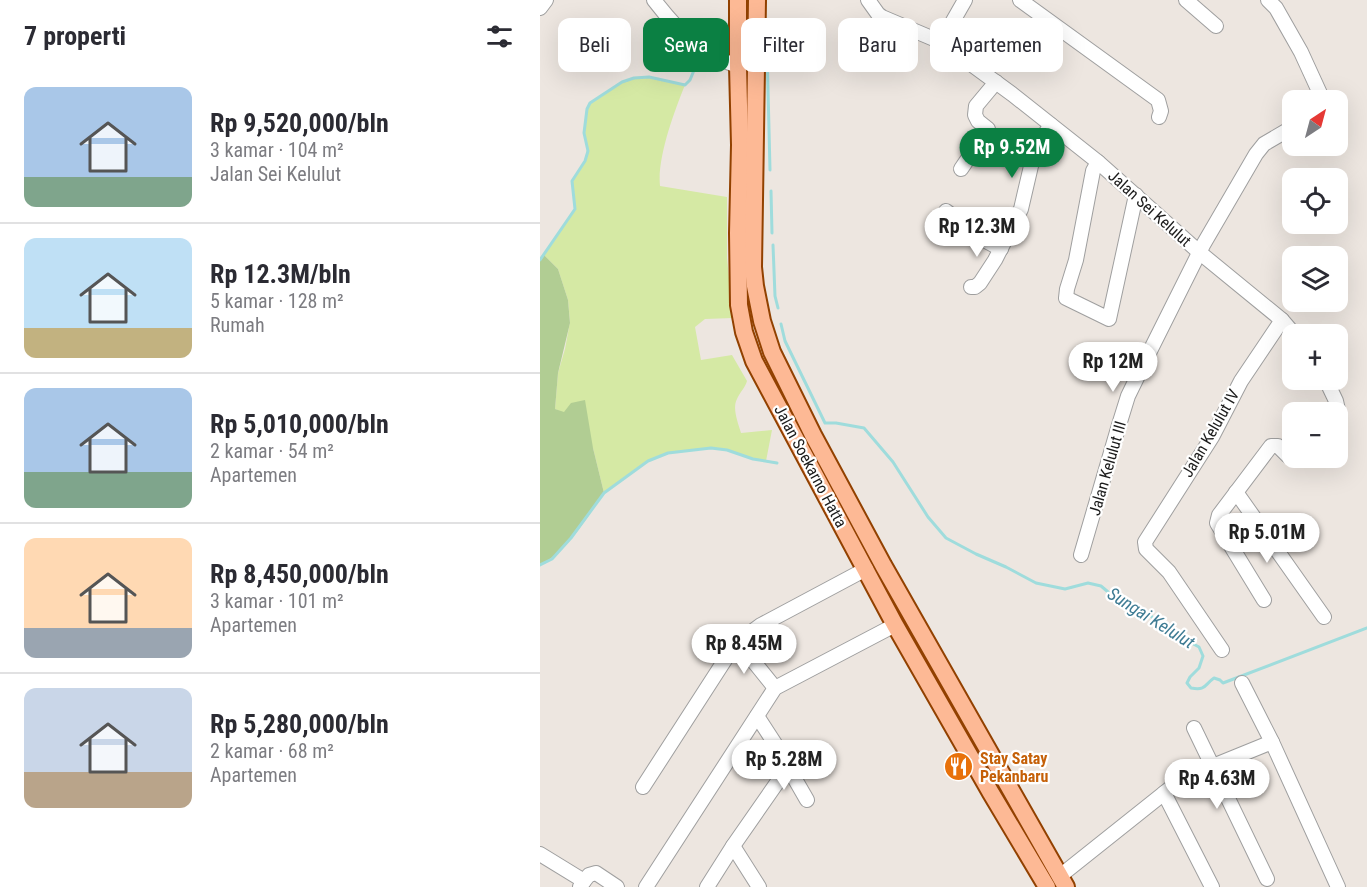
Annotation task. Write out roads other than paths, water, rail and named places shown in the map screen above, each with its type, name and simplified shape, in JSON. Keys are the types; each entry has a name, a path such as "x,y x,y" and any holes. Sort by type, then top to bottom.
{"main road":[{"name":"Jalan Soekarno Hatta","path":"738,0 739,305 744,332 754,361 895,625 973,761 1058,883"},
{"name":"Jalan Soekarno Hatta","path":"757,0 757,18"},
{"name":"Jalan Soekarno Hatta","path":"756,72 753,267 762,321 772,352 813,435 883,565 989,751 1058,883"},
{"path":"973,761 989,751"}],"street":[{"path":"540,8 546,0"},
{"path":"654,0 692,42 721,60 738,66"},
{"name":"Jalan Sei Kelulut","path":"868,0 878,14 888,21 930,38"},
{"path":"955,18 965,0"},
{"path":"1020,0 1158,100 1161,111 1159,117"},
{"path":"1186,0 1216,26"},
{"path":"1275,3 1318,90"},
{"name":"Jalan Sei Kelulut","path":"982,72 1098,162 1199,252 1285,324"},
{"path":"961,169 988,129 975,116 976,106 996,82"},
{"path":"971,287 980,283 1021,210 1039,142 1051,125"},
{"name":"Jalan Kelulut III","path":"1081,555 1128,396 1212,228 1260,149 1282,133"},
{"path":"1098,162 1093,171 1076,260 1066,298 1109,319 1136,195"},
{"path":"946,211 986,241 1001,249"},
{"name":"Jalan Kelulut IV","path":"1222,650 1169,572 1146,549 1145,542 1212,437 1241,381 1282,320"},
{"path":"1264,600 1217,523 1219,515 1271,446 1278,446 1282,450"},
{"path":"1236,492 1324,617"},
{"path":"643,787 738,642 761,625 866,569"},
{"path":"646,887 775,688 895,625"},
{"path":"738,642 775,688"},
{"path":"1242,683 1272,742 1338,887"},
{"path":"757,716 783,756 807,800"},
{"path":"1194,728 1267,879"},
{"path":"1058,883 1173,786 1272,742"},
{"path":"707,887 788,767"},
{"path":"1164,793 1212,887"},
{"path":"733,846 759,887"},
{"path":"540,854 582,884 589,875 597,873 618,887"}],"waterway":[{"path":"540,260 575,209 572,181 585,161 588,151 584,133 590,103 622,82 634,78 649,77 685,85 693,72"},
{"path":"768,72 770,170"},
{"path":"771,191 772,233"},
{"path":"773,245 775,296 778,308"},
{"name":"Sungai Kelulut","path":"781,324 785,341 825,423 864,428 893,462 928,517 946,538 1036,583 1065,589 1088,583 1101,586 1120,602 1151,616 1160,626 1199,647 1203,656 1199,668 1187,683 1191,688 1202,688 1214,678 1223,683 1367,628"},
{"path":"540,565 552,559 571,538 604,493 648,461 668,453 711,448 777,463"}],"place":[{"name":"Stay Satay Pekanbaru","path":"959,767"}]}
